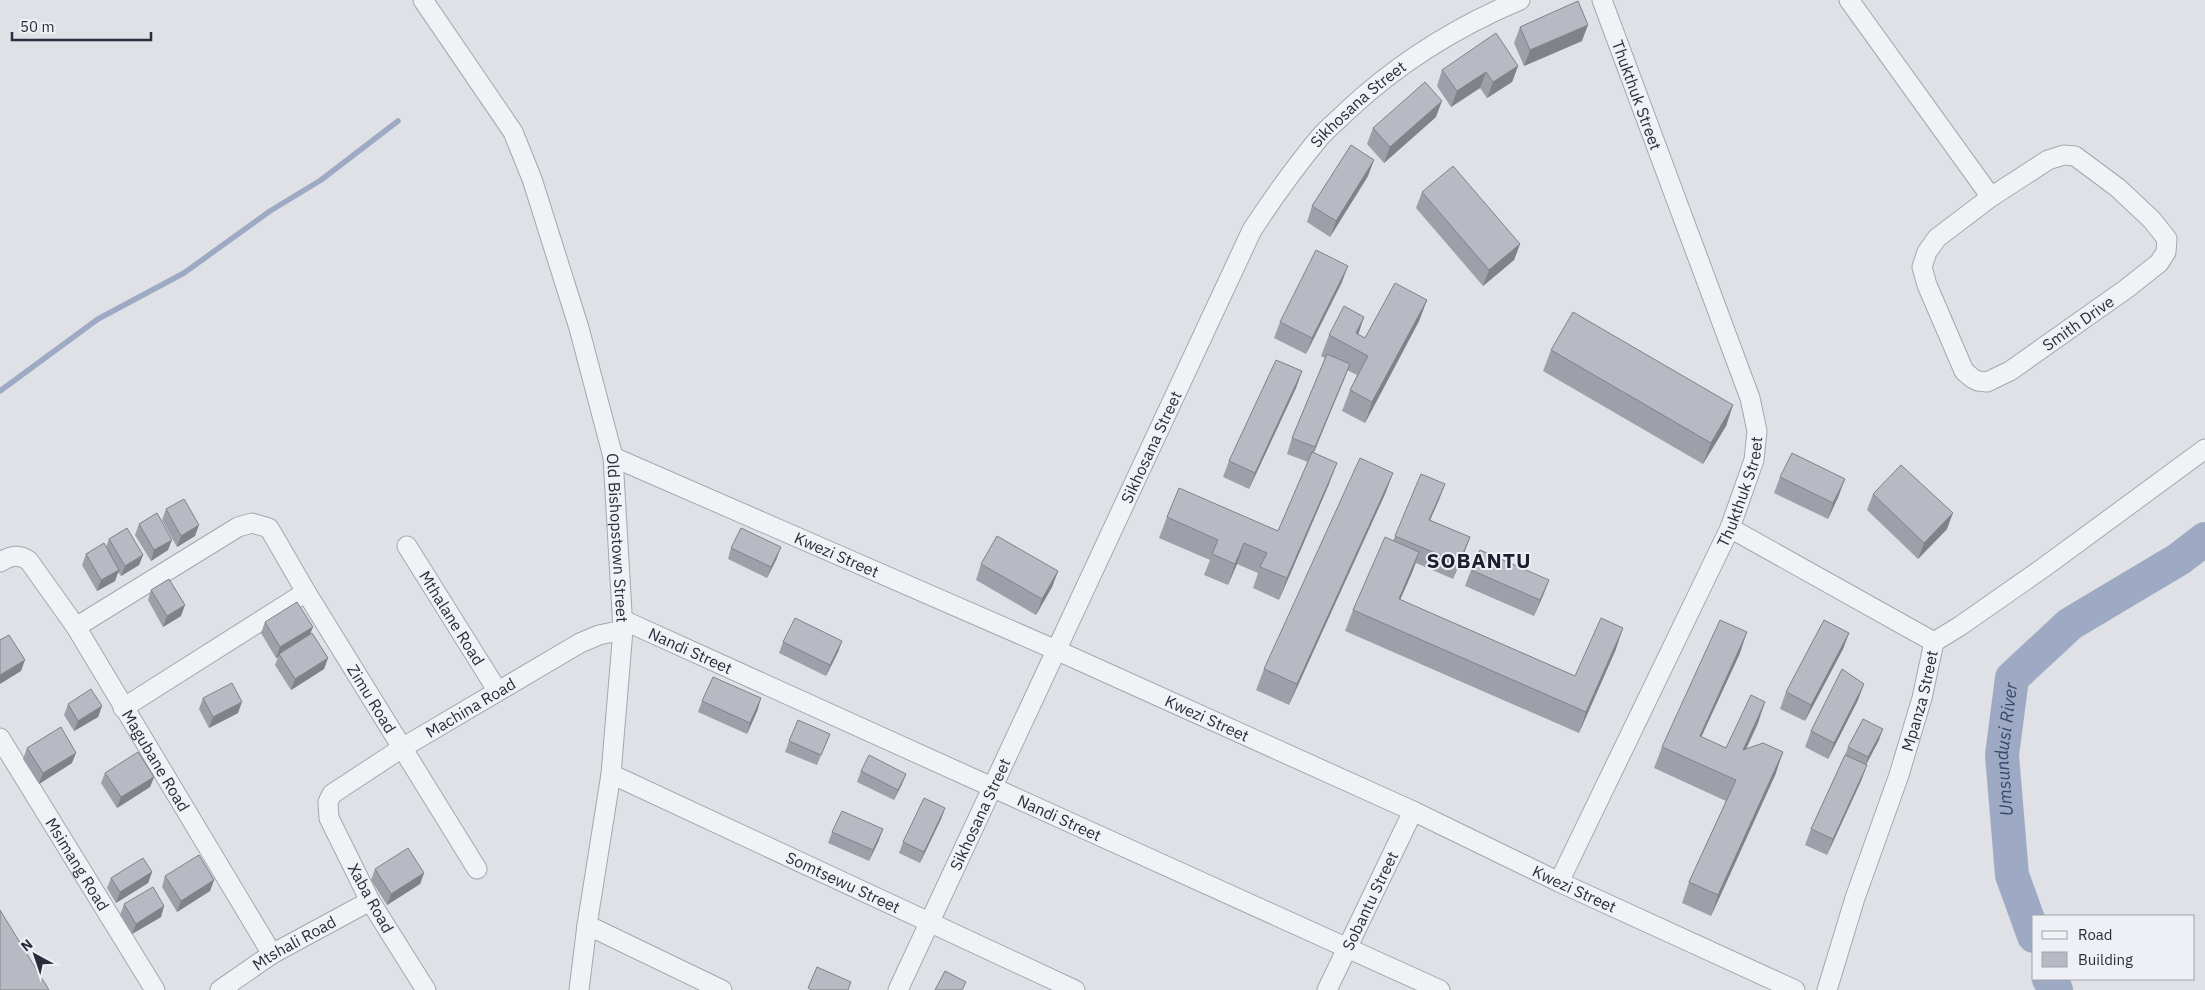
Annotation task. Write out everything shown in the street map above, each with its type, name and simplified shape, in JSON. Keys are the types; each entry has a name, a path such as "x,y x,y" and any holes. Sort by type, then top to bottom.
{"street":[{"name":"Old Bishopstown Street","path":"423,0 513,132 532,179 579,328 613,457 623,625 611,774 587,925 579,990"},
{"name":"Sikhosana Street","path":"898,990 1252,230 1286,179 1321,136 1377,83 1427,48 1487,14 1520,0"},
{"name":"Thukthuk Street","path":"1559,882 1730,528 1754,460 1757,431 1750,398 1602,0"},
{"path":"1850,0 1991,197"},
{"name":"Smith Drive","path":"2064,155 2075,156 2118,188 2152,220 2167,239 2166,252 2159,263 2126,289 2010,371 1987,382 1978,381 1964,371 1927,285 1922,267 1927,252 1937,238 1991,197 2048,160 2064,155"},
{"name":"Mpanza Street","path":"1827,990 1855,898 1902,766 1922,698 1934,642 2043,568 2205,449"},
{"name":"Kwezi Street","path":"613,457 1056,650 1413,811 1559,882 1795,990"},
{"name":"Zimu Road","path":"76,628 238,527 252,523 269,528 306,592 477,869"},
{"path":"1730,528 1934,642"},
{"name":"Mthalane Road","path":"407,546 497,690"},
{"name":"Magubane Road","path":"0,562 9,556 19,556 29,561 76,628 122,708 272,954"},
{"path":"122,708 306,592"},
{"name":"Machina Road","path":"328,802 335,791 497,690 580,642 623,625"},
{"name":"Nandi Street","path":"623,625 992,786 1440,990"},
{"name":"Msimang Road","path":"0,738 155,990"},
{"name":"Somtsewu Street","path":"611,774 1075,990"},
{"name":"Xaba Road","path":"328,802 329,818 370,901 426,990"},
{"name":"Sobantu Street","path":"1327,990 1413,811"},
{"name":"Mtshali Road","path":"220,990 272,954 370,901"},
{"path":"587,925 722,990"}],"building":[{"path":"1578,1 1588,25 1530,50 1520,27"},
{"path":"1496,33 1518,66 1493,82 1486,72 1457,91 1442,70"},
{"path":"1425,82 1442,101 1390,147 1373,128"},
{"path":"1351,145 1374,160 1336,221 1312,206"},
{"path":"1453,166 1520,244 1489,270 1422,192"},
{"path":"1316,250 1348,266 1312,338 1280,322"},
{"path":"1395,283 1427,300 1372,402 1350,390 1368,356 1329,335 1344,306 1364,317 1356,333 1365,338"},
{"path":"1573,312 1733,405 1711,443 1551,350"},
{"path":"1327,354 1350,364 1315,447 1292,438"},
{"path":"1276,360 1302,371 1255,473 1229,461"},
{"path":"1312,452 1337,463 1287,578 1260,567 1267,553 1244,543 1235,564 1212,554 1218,540 1167,517 1179,488 1278,531"},
{"path":"1792,453 1845,479 1833,503 1780,477"},
{"path":"1360,458 1393,473 1297,684 1264,669"},
{"path":"1901,465 1953,513 1924,543 1873,494"},
{"path":"1421,474 1445,484 1429,520 1470,537 1459,563 1395,536"},
{"path":"184,499 199,525 181,536 166,509"},
{"path":"157,513 172,540 154,550 139,524"},
{"path":"127,528 143,555 125,566 109,539"},
{"path":"741,528 781,547 771,567 731,548"},
{"path":"997,536 1058,571 1042,599 981,564"},
{"path":"1385,537 1419,552 1399,599 1575,676 1601,618 1623,628 1586,712 1353,610"},
{"path":"104,543 119,570 101,580 86,554"},
{"path":"1480,550 1549,580 1540,600 1471,570"},
{"path":"169,579 185,605 167,616 151,590"},
{"path":"297,602 313,627 280,647 265,622"},
{"path":"795,618 842,641 830,665 783,642"},
{"path":"1720,620 1747,632 1700,736 1726,748 1751,695 1765,702 1743,750 1763,743 1783,752 1718,895 1689,882 1736,780 1662,747"},
{"path":"1824,620 1849,633 1811,705 1786,692"},
{"path":"312,633 328,658 295,679 279,654"},
{"path":"9,635 25,660 0,675 0,640"},
{"path":"1842,669 1864,684 1834,743 1811,731"},
{"path":"713,677 761,698 750,723 702,701"},
{"path":"232,683 242,702 213,717 203,698"},
{"path":"91,689 102,706 78,721 68,704"},
{"path":"1863,719 1883,729 1868,757 1848,747"},
{"path":"798,720 830,734 821,755 789,741"},
{"path":"61,727 76,753 43,773 27,748"},
{"path":"138,752 154,777 121,797 105,773"},
{"path":"869,755 906,774 898,790 861,771"},
{"path":"1845,755 1867,765 1833,839 1811,829"},
{"path":"924,798 945,808 924,852 903,842"},
{"path":"842,811 883,829 873,850 832,832"},
{"path":"408,848 424,873 391,894 375,869"},
{"path":"199,855 214,880 181,901 165,876"},
{"path":"143,858 152,872 120,892 111,878"},
{"path":"153,887 164,906 136,924 124,904"},
{"path":"0,910 49,990 0,990"},
{"path":"817,967 851,982 848,990 812,990 808,988"},
{"path":"945,971 966,982 962,990 935,990"}],"waterway":[{"path":"0,391 98,319 184,273 270,211 321,180 398,121"},
{"name":"Umsundusi River","path":"2032,930 2012,875 2002,755 2012,678 2070,624 2179,559 2205,539"},
{"name":"Umsundusi River","path":"2050,980 2056,990"}],"district":[{"name":"SOBANTU","path":"1479,561"}]}
